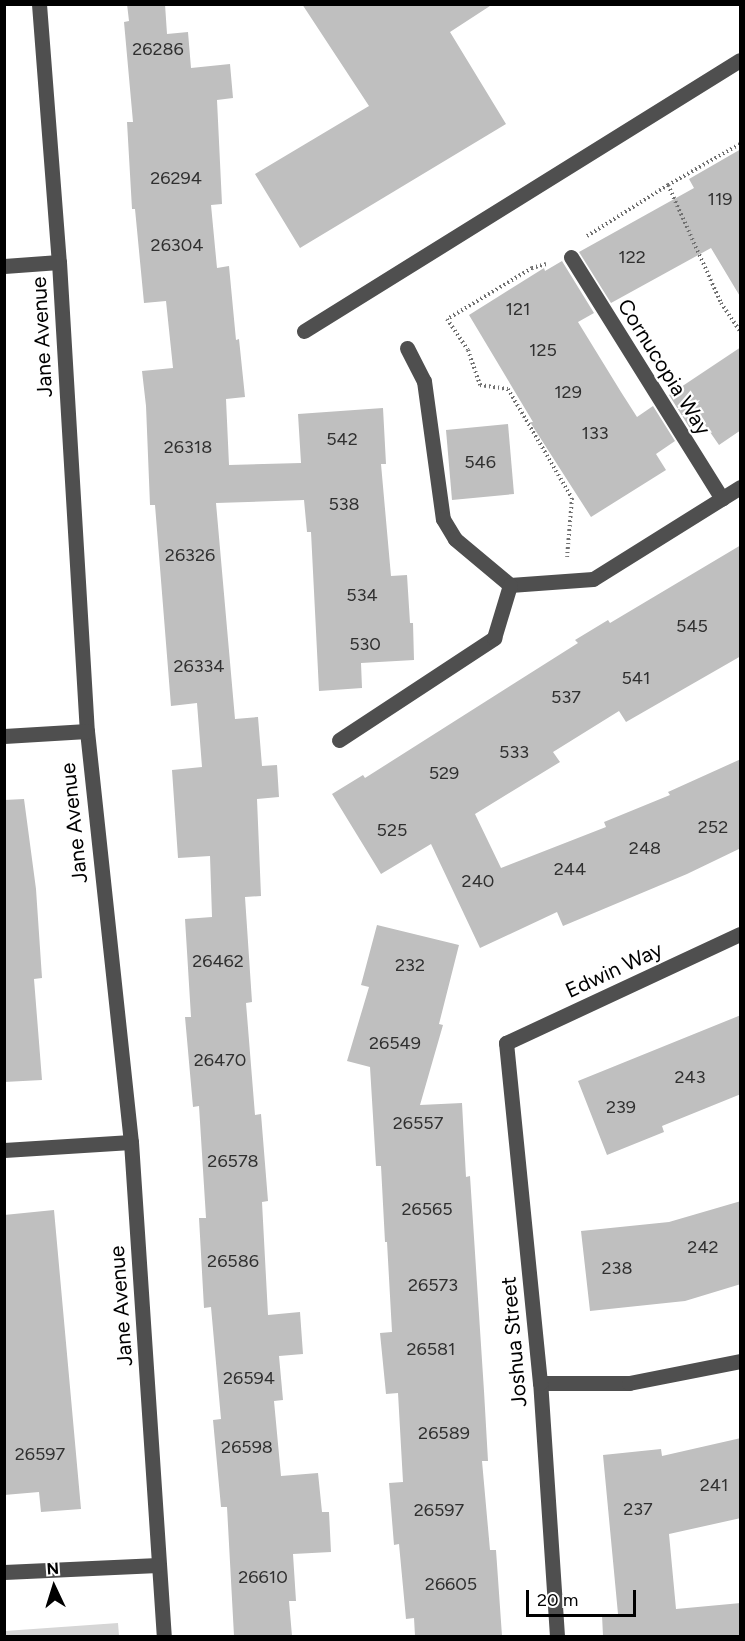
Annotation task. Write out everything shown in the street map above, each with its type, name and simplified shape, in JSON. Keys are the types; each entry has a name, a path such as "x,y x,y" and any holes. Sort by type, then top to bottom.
{"street":[{"name":"Jane Avenue","path":"39,4 59,262 87,731 131,1142 164,1636"},
{"path":"304,331 741,60"},
{"name":"Cornucopia Way","path":"570,257 723,499"},
{"path":"4,266 59,262"},
{"path":"407,348 424,381 443,519 455,539 510,585 592,579 741,487"},
{"path":"339,740 494,638 510,585"},
{"path":"4,736 87,731"},
{"name":"Edwin Way","path":"506,1043 741,934"},
{"name":"Joshua Street","path":"506,1043 540,1383 557,1636"},
{"path":"4,1150 131,1142"},
{"path":"540,1383 629,1383 741,1361"},
{"path":"4,1572 158,1565"}],"path":[{"path":"566,581 572,498 508,389 480,385 468,350 447,319 532,268 570,257 588,236 668,185 741,144"},
{"path":"668,185 721,303 741,331"}],"shaded area":[{"path":"118,1623 119,1636 5,1636 5,1631"}],"building":[{"path":"127,4 165,4 167,34 188,32 191,68 230,64 233,98 217,100 222,204 211,205 217,268 229,266 236,340 239,339 245,397 226,399 229,465 301,463 298,414 383,408 386,464 381,464 391,576 407,575 410,623 413,623 414,660 361,663 362,688 319,691 311,532 307,532 304,500 216,503 235,719 258,717 262,766 277,765 279,797 257,799 261,896 245,897 252,1002 246,1003 255,1115 261,1114 268,1201 262,1202 268,1315 300,1312 303,1354 279,1356 283,1400 274,1401 281,1476 318,1473 322,1512 329,1512 331,1552 293,1554 296,1601 289,1601 292,1636 234,1636 227,1507 221,1507 213,1420 221,1419 211,1307 204,1308 199,1218 206,1218 199,1106 193,1107 185,1017 191,1017 185,919 212,917 210,856 178,858 172,770 202,767 197,703 171,706 155,505 150,505 146,406 142,371 173,368 166,301 144,303 135,209 132,209 127,122 133,122 124,22 129,21"},
{"path":"302,4 493,4 450,32 506,124 300,248 255,174 369,106"},
{"path":"741,149 741,298 711,248 611,303 579,252 694,188 689,179"},
{"path":"562,261 594,313 578,322 621,392 637,417 653,406 675,441 656,454 666,470 591,517 530,422 533,422 469,315 544,268 545,271"},
{"path":"741,347 741,430 719,445 703,422 691,430 669,395"},
{"path":"508,424 514,494 452,500 446,430"},
{"path":"741,545 741,656 626,722 619,711 553,752 560,762 475,814 501,868 606,827 604,822 670,795 668,792 741,759 741,848 687,874 563,926 557,912 480,948 431,844 381,874 332,794 363,775 365,778 578,643 575,640 608,620 610,623"},
{"path":"24,799 36,889 42,978 34,979 42,1080 4,1082 4,800"},
{"path":"377,925 459,945 439,1024 443,1025 420,1105 462,1103 466,1177 470,1176 488,1461 482,1461 490,1550 496,1550 502,1636 415,1636 414,1618 406,1619 399,1544 394,1545 389,1483 403,1482 398,1393 386,1394 380,1333 392,1332 381,1166 376,1166 370,1067 347,1061 369,987 361,985"},
{"path":"741,1015 741,1094 662,1126 664,1132 607,1155 578,1081"},
{"path":"741,1201 741,1284 685,1301 590,1311 581,1231 669,1222"},
{"path":"54,1210 81,1509 41,1512 39,1492 4,1495 4,1215"},
{"path":"741,1438 741,1518 669,1534 676,1609 741,1603 741,1636 603,1636 602,1615 618,1614 603,1455 661,1449 662,1456"}]}
